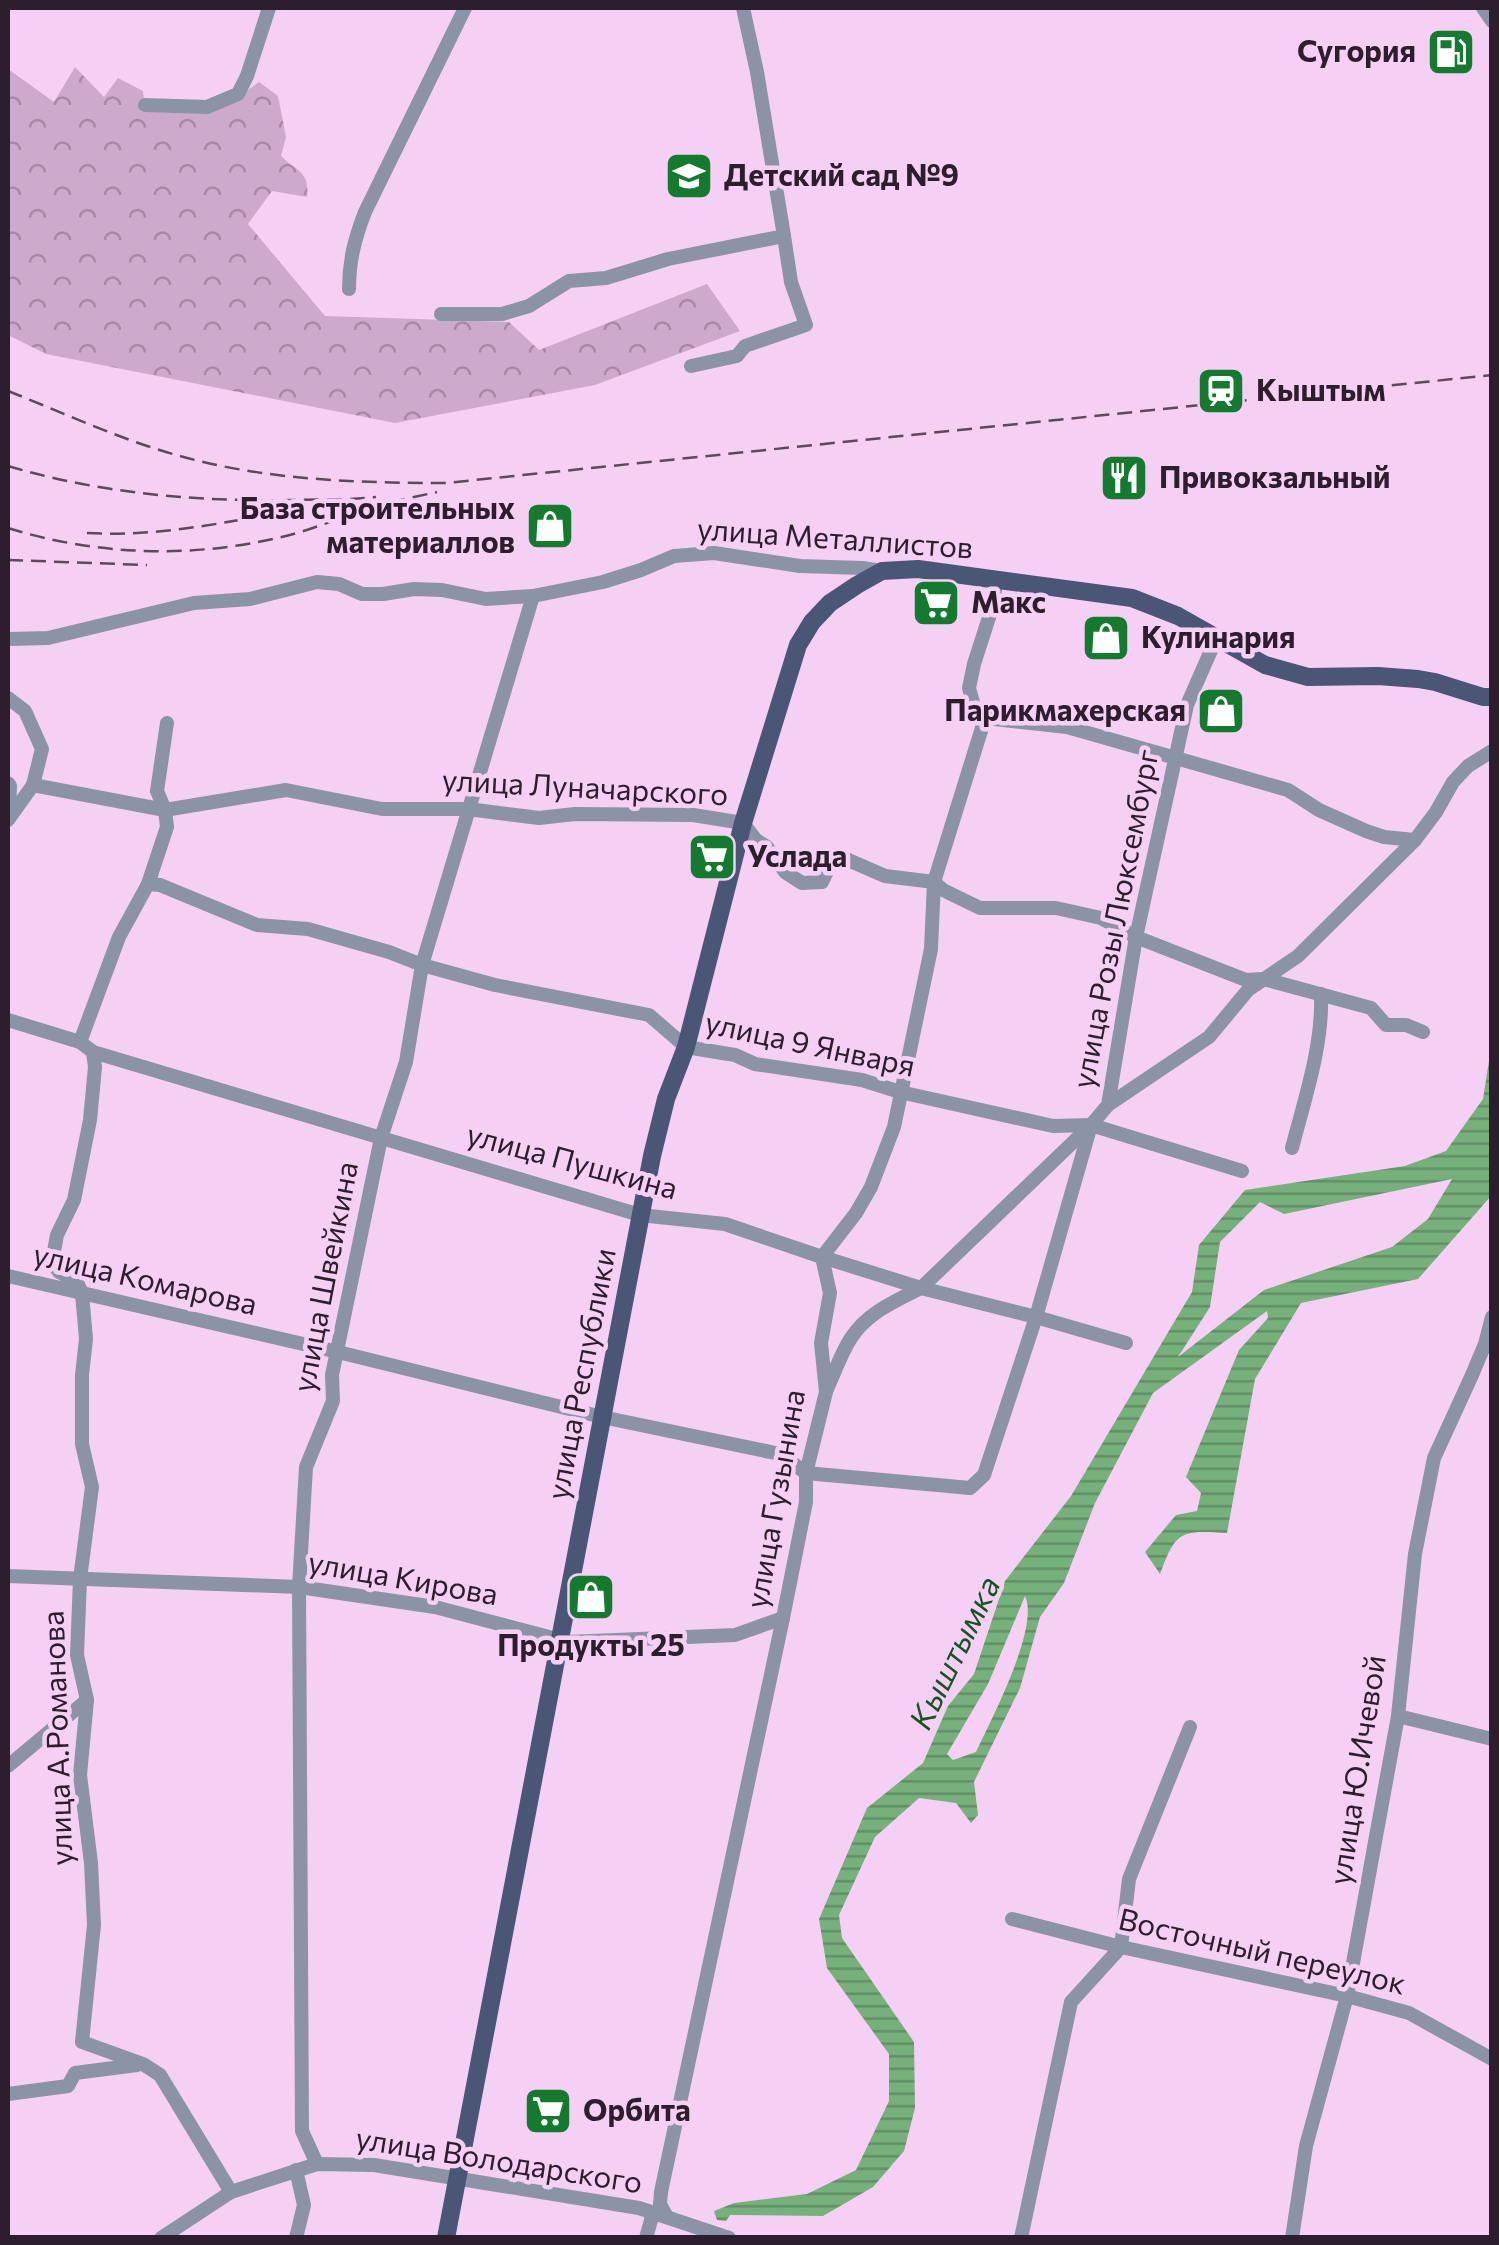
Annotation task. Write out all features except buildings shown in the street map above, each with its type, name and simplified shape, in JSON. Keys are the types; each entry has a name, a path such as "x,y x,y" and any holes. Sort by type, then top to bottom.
{"main road":[{"name":"улица Металлистов","path":"882,571 918,569 1132,598 1178,616 1264,665 1308,677 1418,679 1492,697"},
{"name":"улица Республики","path":"446,2238 640,1215 666,1099 686,1047 743,823 798,645 830,603 882,571"}],"street":[{"path":"145,105 207,107 238,94 269,8"},
{"path":"349,289 353,242 365,212 465,8"},
{"path":"690,366 736,356 745,346 806,325 791,282 743,8"},
{"path":"1483,8 1492,20"},
{"path":"441,314 502,314 529,306 568,281 606,278 668,259 784,236"},
{"name":"улица Металлистов","path":"8,639 48,638 194,604 250,599 317,582 339,584 362,594 414,589 486,599 533,596 602,582 674,556 714,552 800,566 882,571"},
{"path":"997,579 970,688 974,706 985,718 1067,728 1176,758 1288,790 1319,810 1366,830 1415,840"},
{"name":"улица Швейкина","path":"317,2164 302,2131 299,1587 306,1467 333,1401 332,1375 381,1138 406,1062 422,965 533,596"},
{"name":"улица Розы Люксембург","path":"970,1488 984,1475 1036,1317 1091,1125 1108,1105 1136,937 1186,705 1216,640"},
{"path":"8,698 25,711 42,749 33,784 8,818"},
{"path":"822,1258 871,1187 894,1127 931,949 934,882 985,718"},
{"path":"80,1042 119,936 148,884 167,827 156,790 168,724"},
{"path":"1108,1105 1209,1037 1248,990 1298,956 1415,840 1468,766 1492,751"},
{"path":"8,783 8,818"},
{"name":"улица Луначарского","path":"33,784 165,810 286,790 382,809 468,809 539,818 575,814 693,816 743,823 785,872 802,884 822,882 832,862 846,860 886,876 934,882 980,908 1056,908 1101,918 1136,937 1246,980 1264,979 1371,1008 1386,1025 1406,1025 1423,1032"},
{"name":"улица 9 Января","path":"148,884 160,885 257,925 308,929 494,985 650,1015 686,1047 735,1055 755,1064 862,1080 1053,1126 1091,1125 1242,1171"},
{"path":"1292,1148 1311,1072 1321,994"},
{"name":"улица Пушкина","path":"8,1020 80,1042 94,1052 640,1215 725,1224 921,1288 1126,1343"},
{"path":"82,1294 76,1282 59,1272 52,1262 57,1235 74,1200 84,1152 94,1052"},
{"path":"826,1392 850,1340 864,1322 921,1288 1091,1125"},
{"name":"улица Гузынина","path":"646,2238 660,2215 661,2192 783,1618 806,1502 806,1474 826,1392 821,1343 830,1293 822,1258"},
{"name":"улица Комарова","path":"8,1276 602,1417 780,1454 806,1474 970,1488"},
{"name":"улица А.Романова","path":"82,1294 86,1340 82,1444 92,1487 80,1579 77,1656 87,1700 80,1775 94,1925 82,2042 143,2064 160,2075 231,2192"},
{"name":"улица Ю.Ичевой","path":"1292,2238 1306,2146 1346,1996 1398,1716 1415,1554 1434,1458 1485,1344 1492,1317"},
{"name":"улица Кирова","path":"8,1576 299,1587 435,1607 559,1640 592,1642 735,1635 783,1618"},
{"path":"8,1766 87,1700"},
{"path":"1398,1716 1492,1740"},
{"path":"1021,2238 1071,2002 1121,1947 1129,1879 1190,1727"},
{"name":"Восточный переулок","path":"1012,1919 1409,2013 1492,2059"},
{"path":"8,2094 68,2086 74,2074 143,2064"},
{"name":"улица Володарского","path":"161,2238 231,2192 317,2164 374,2166 639,2208 725,2237"},
{"path":"296,2170 304,2206 296,2238"}],"green space":[{"path":"75,67 104,97 118,78 143,91 145,111 226,106 259,82 278,96 286,137 281,156 304,177 307,197 272,191 248,224 325,316 509,322 539,350 707,284 740,331 595,385 395,423 46,354 8,335 8,69 54,102"}],"shaded area":[{"path":"1491,1048 1491,1196 1418,1279 1301,1303 1255,1379 1227,1533 1182,1536 1171,1549 1160,1574 1145,1552 1176,1515 1197,1511 1201,1493 1186,1477 1239,1350 1268,1318 1267,1311 1153,1393 1095,1503 1064,1583 1040,1617 1020,1688 974,1782 978,1815 971,1823 956,1803 919,1798 875,1837 839,1915 842,1938 914,2042 915,2108 904,2151 873,2187 823,2216 730,2215 726,2221 717,2220 714,2211 734,2203 807,2194 856,2170 889,2101 889,2054 827,1968 819,1919 867,1808 923,1763 948,1706 974,1674 1005,1581 1071,1496 1192,1292 1199,1245 1245,1190 1405,1166 1446,1151 1483,1099","holes":["1452,1179 1428,1219 1392,1247 1264,1290 1178,1357 1210,1307 1220,1242 1260,1202 1284,1214","1025,1596 1026,1629 1002,1697 976,1752 953,1760 947,1754 988,1684"]}],"railway":[{"path":"8,391 136,442 212,464 312,478 446,483 1492,375"},
{"path":"8,466 115,490 188,498 376,497"},
{"path":"8,528 43,538 115,549 225,547 306,530 437,492"},
{"path":"87,533 163,531 290,511"},
{"path":"8,560 147,565"}],"place":[{"name":"Сугория","path":"1451,52"},
{"name":"Детский сад №9","path":"689,176"},
{"name":"Кыштым","path":"1221,391"},
{"name":"Привокзальный","path":"1124,478"},
{"name":"База cтроительных материаллов","path":"550,526"},
{"name":"Макс","path":"936,603"},
{"name":"Кулинария","path":"1106,638"},
{"name":"Парикмахерская","path":"1221,711"},
{"name":"Услада","path":"712,857"},
{"name":"Продукты 25","path":"591,1597"},
{"name":"Орбита","path":"548,2111"}],"water label":[{"name":"Кыштымка","path":"955,1653"}]}
